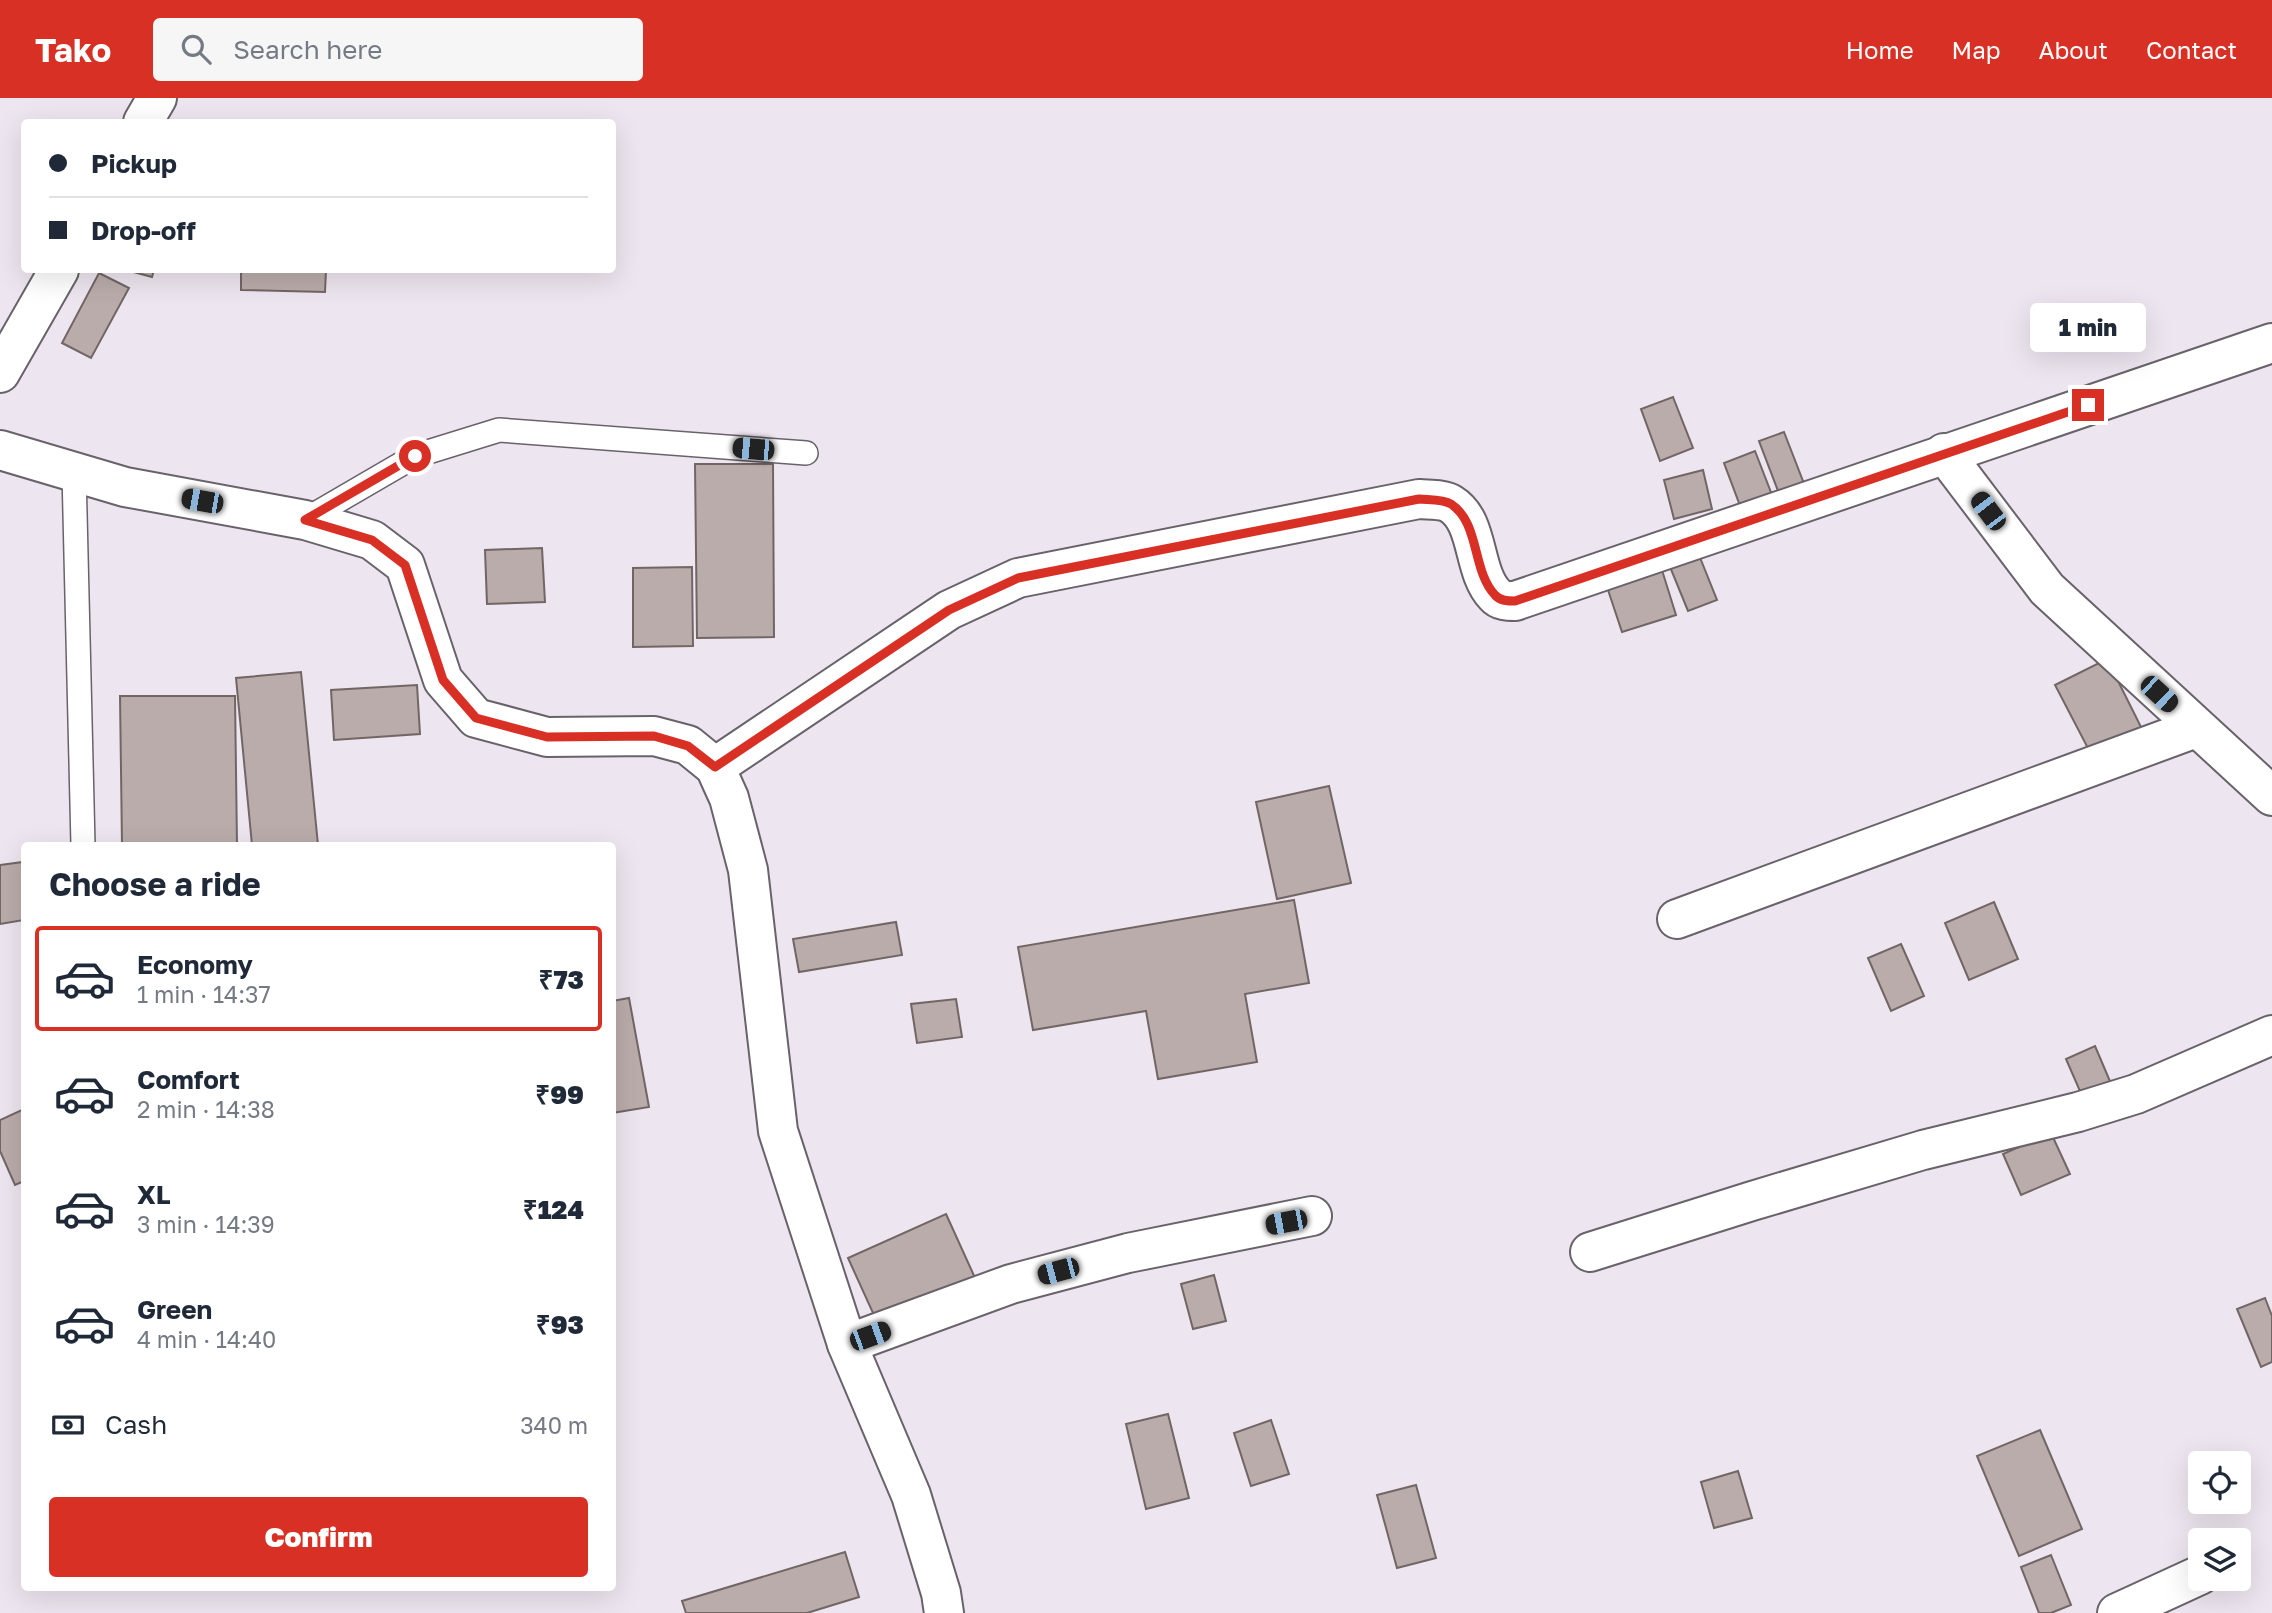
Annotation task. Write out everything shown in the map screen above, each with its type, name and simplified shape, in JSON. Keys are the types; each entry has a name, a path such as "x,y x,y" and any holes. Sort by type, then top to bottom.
{"street":[{"path":"145,119 157,98"},
{"path":"0,373 57,273"},
{"path":"715,767 949,610 1018,578 1419,499 1448,502 1462,513 1486,580 1495,596 1504,601 1515,601 2272,343"},
{"path":"0,450 125,487 305,520 372,540 405,565 443,680 476,718 547,737 654,736 688,746 715,767 729,798 748,870 778,1131 847,1344 911,1494 941,1593 944,1613"},
{"path":"1944,453 2046,589 2272,796"},
{"path":"1677,919 2196,728"},
{"path":"1590,1252 1752,1200 1923,1150 2078,1112 2136,1094 2272,1035"},
{"path":"847,1344 1011,1284 1128,1252 1312,1216"},
{"path":"2117,1613 2188,1580"}],"lane":[{"path":"305,520 415,456 499,430 806,453"},
{"path":"74,472 83,842"}],"building":[{"path":"99,273 129,288 91,358 62,343"},
{"path":"137,273 153,273 152,277"},
{"path":"241,273 326,273 325,292 241,290"},
{"path":"1673,397 1693,448 1660,461 1641,409"},
{"path":"1784,432 1808,494 1783,504 1759,441"},
{"path":"1755,451 1777,508 1745,519 1724,463"},
{"path":"695,464 773,464 774,637 697,638"},
{"path":"1703,470 1712,509 1674,519 1664,480"},
{"path":"542,548 545,602 487,604 485,550"},
{"path":"1697,550 1717,600 1688,611 1668,562"},
{"path":"692,567 693,646 633,647 633,568"},
{"path":"1661,567 1676,615 1622,632 1606,584"},
{"path":"2107,659 2143,731 2092,756 2055,685"},
{"path":"301,672 318,842 252,842 236,678"},
{"path":"417,685 420,734 334,740 331,690"},
{"path":"120,696 235,696 237,842 122,842"},
{"path":"1329,786 1351,883 1277,899 1256,802"},
{"path":"21,862 21,920 0,924 0,865"},
{"path":"1294,900 1309,983 1245,994 1257,1062 1158,1079 1146,1011 1033,1030 1018,947"},
{"path":"1994,902 2018,959 1969,980 1945,923"},
{"path":"896,922 902,955 799,972 793,939"},
{"path":"1901,944 1924,996 1891,1011 1868,958"},
{"path":"629,998 649,1107 616,1112 616,1000"},
{"path":"956,999 962,1037 917,1043 911,1004"},
{"path":"2095,1046 2115,1093 2086,1105 2066,1059"},
{"path":"21,1110 21,1182 15,1185 0,1151 0,1120"},
{"path":"2051,1133 2070,1174 2021,1195 2003,1154"},
{"path":"946,1214 976,1280 878,1324 848,1258"},
{"path":"1214,1275 1226,1321 1193,1329 1181,1284"},
{"path":"2265,1298 2272,1316 2272,1362 2261,1367 2237,1309"},
{"path":"1168,1414 1189,1498 1146,1509 1126,1424"},
{"path":"1271,1420 1289,1474 1251,1486 1234,1433"},
{"path":"2040,1430 2082,1529 2019,1556 1977,1456"},
{"path":"1738,1471 1752,1518 1714,1528 1701,1482"},
{"path":"1416,1485 1436,1558 1397,1568 1377,1495"},
{"path":"845,1552 859,1597 807,1613 686,1613 682,1601"},
{"path":"2051,1555 2071,1605 2051,1613 2039,1613 2021,1567"}],"route":[{"path":"415,456 305,520 372,540 405,565 443,680 476,718 547,737 654,736 688,746 715,767 949,610 1018,578 1419,499 1448,502 1462,513 1486,580 1495,596 1504,601 1515,601 2088,405"}]}
